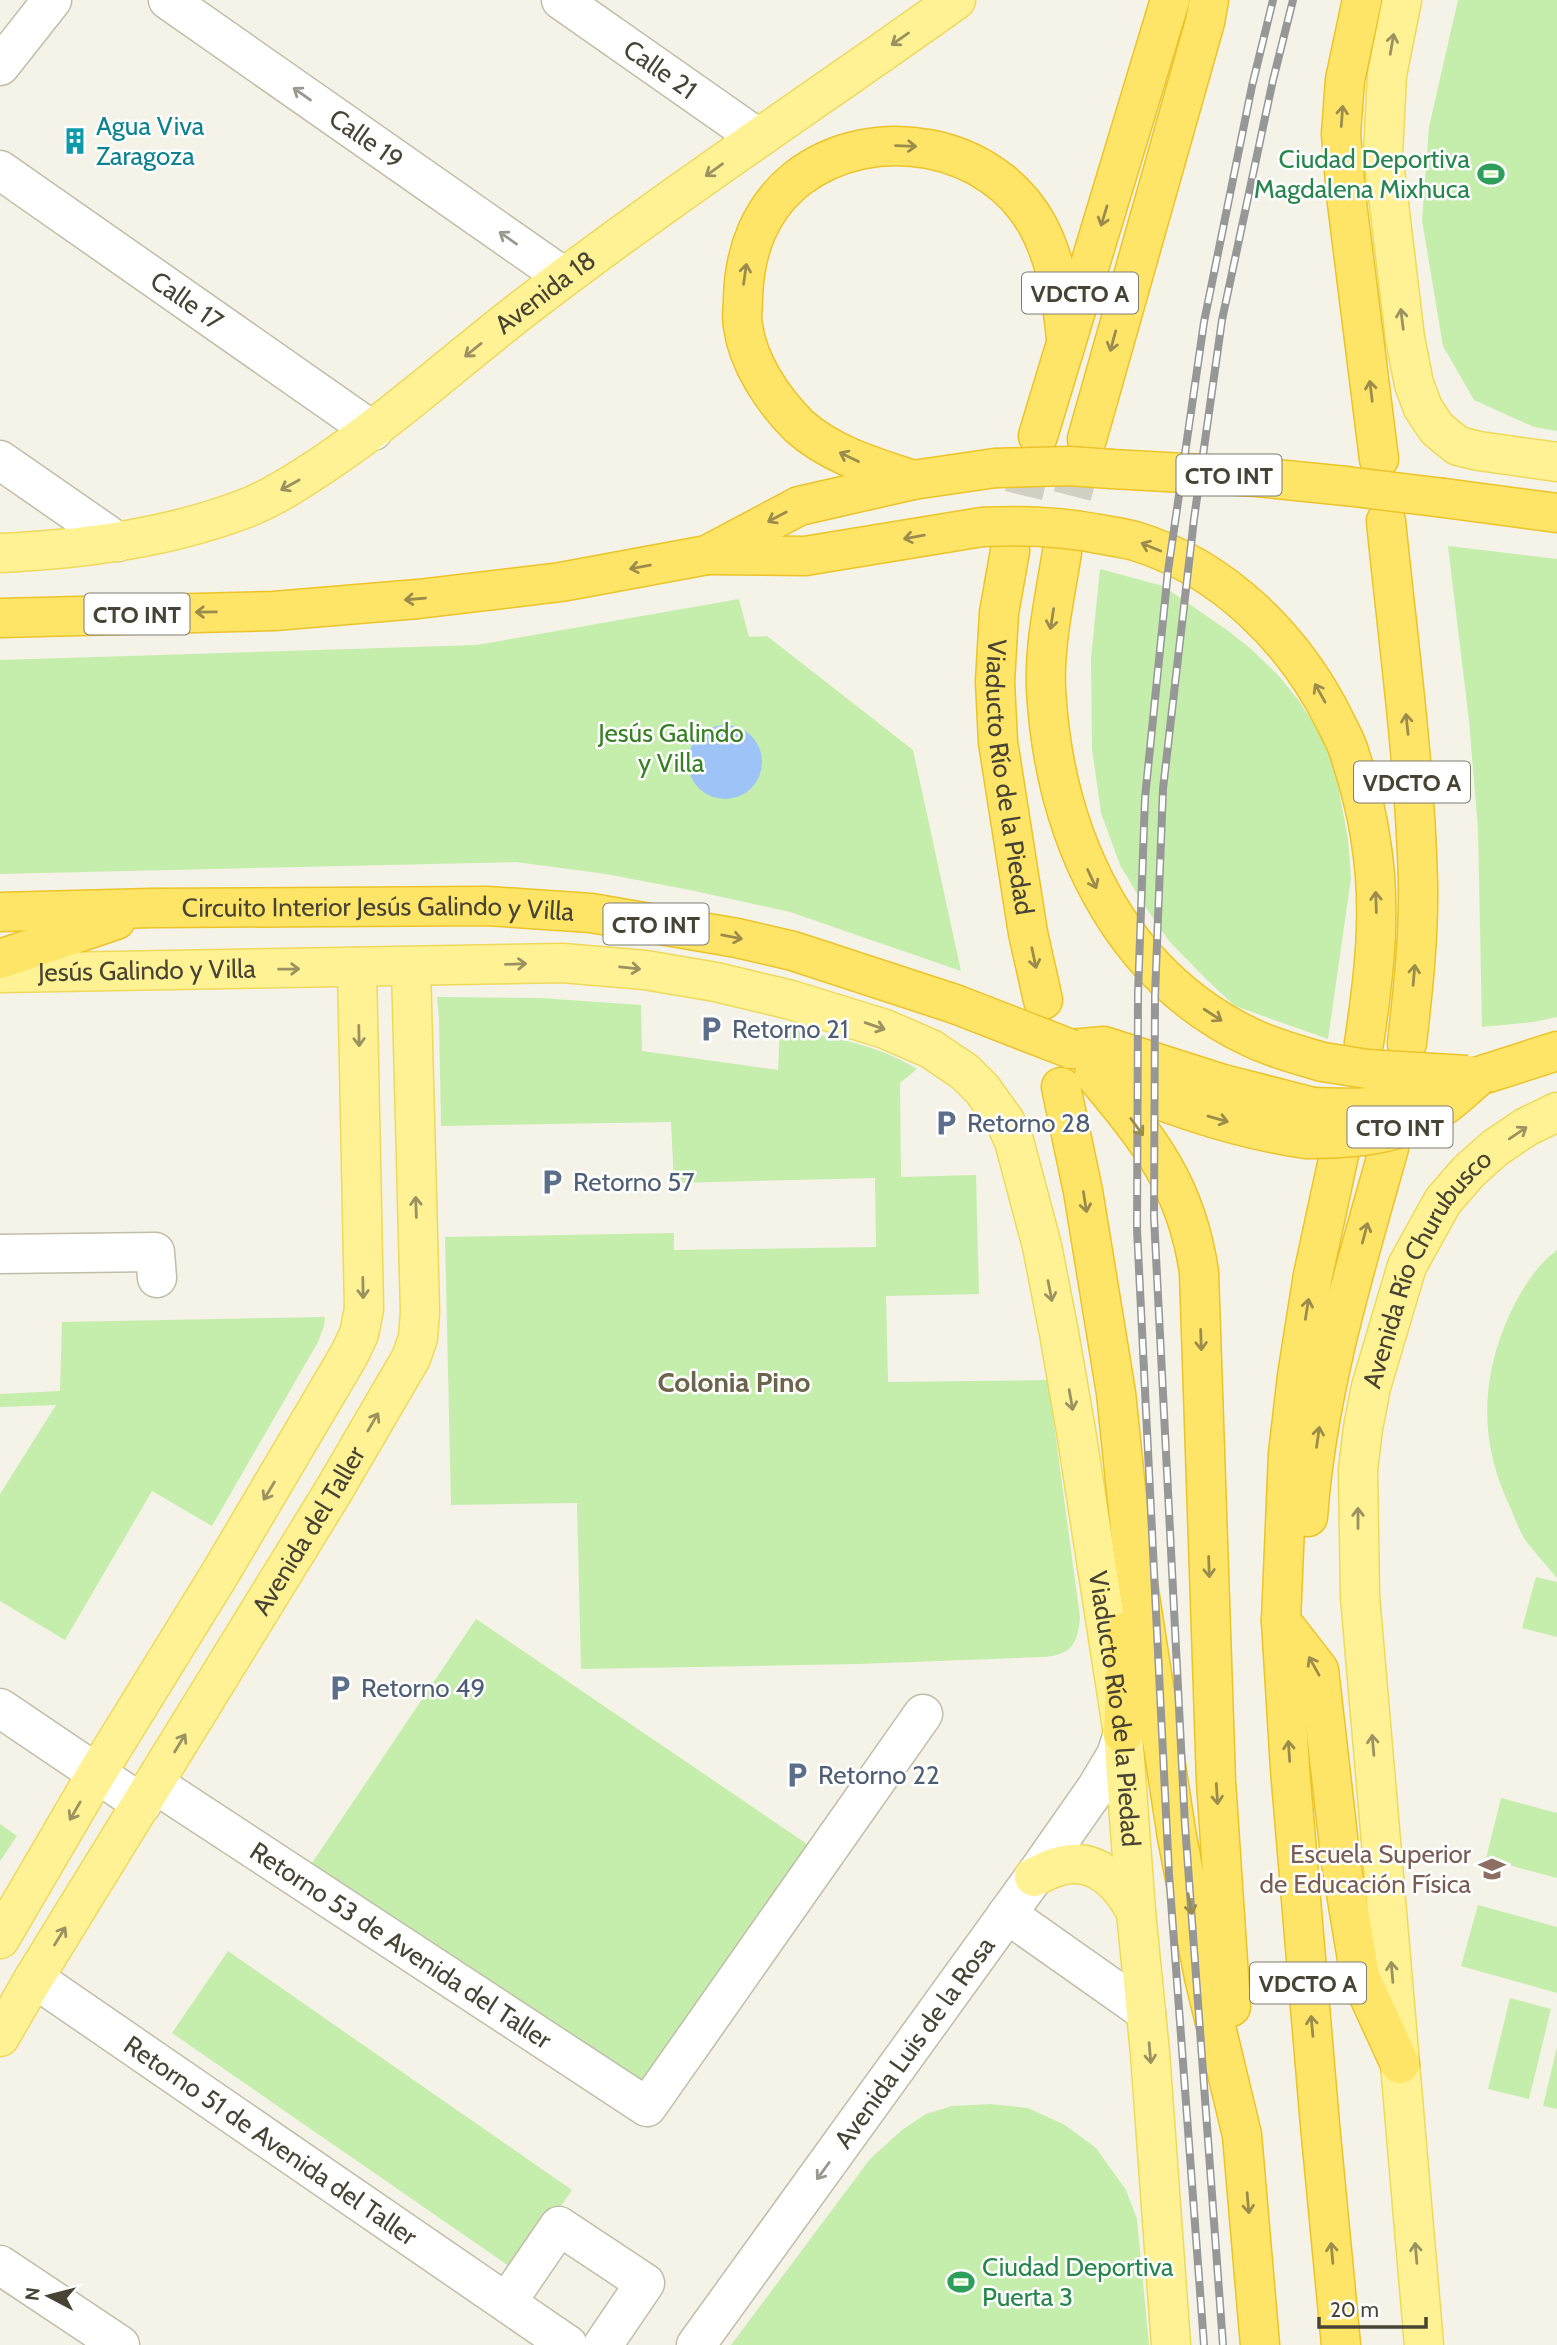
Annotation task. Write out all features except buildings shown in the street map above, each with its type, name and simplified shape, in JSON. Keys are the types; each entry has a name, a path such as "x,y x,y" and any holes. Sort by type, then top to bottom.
{"highway":[{"name":"VDCTO A","path":"1038,436 1170,0"},
{"path":"1087,439 1209,0"},
{"path":"1362,0 1345,80 1341,134 1346,195 1379,459"},
{"path":"914,480 852,460 800,426 764,382 750,354 742,325 748,253 759,224 776,199 807,173 825,162 853,151 883,146 913,146 943,151 971,162 997,178 1019,199 1037,223 1059,279 1066,338"},
{"name":"CTO INT","path":"0,618 274,611 418,599 561,582 707,555 799,506 914,480 995,468 1069,466 1257,477 1557,513"},
{"name":"VDCTO A","path":"1386,521 1409,741 1418,885 1415,969 1407,1043"},
{"path":"707,555 805,556 982,527 1020,525 1065,527 1135,541 1175,557 1211,576 1265,621 1285,643 1307,671 1350,752 1371,844 1376,897 1376,946 1364,1043"},
{"name":"Viaducto Río de la Piedad","path":"1010,551 999,613 995,682 998,742 1028,933 1043,1000"},
{"path":"1062,552 1047,651 1046,688 1056,766 1067,816 1080,852 1098,890 1124,932 1160,973 1191,1001 1251,1037 1281,1050 1322,1062 1367,1069 1479,1076"},
{"name":"Circuito Interior Jesús Galindo y Villa","path":"0,912 151,908 487,906 591,913 737,938 793,951 955,1004 1075,1070"},
{"path":"0,959 151,908"},
{"name":"CTO INT","path":"1075,1070 1104,1046 1223,1084 1320,1134 1353,1139 1415,1122 1440,1108 1479,1076 1557,1051"},
{"path":"1075,1070 1126,1112 1160,1159 1177,1189 1195,1243 1199,1272 1216,1781 1242,2135"},
{"name":"Viaducto Río de la Piedad","path":"1075,1070 1083,1191 1116,1394 1131,1538 1179,1850 1204,1977 1242,2135 1260,2345"},
{"path":"1320,1134 1313,1275 1288,1454 1281,1621 1319,1670 1341,1863 1360,1977 1400,2064"},
{"path":"1281,1621 1304,1582 1310,1500 1323,1405 1341,1323 1389,1147"},
{"path":"1122,1734 1131,1538"},
{"name":"VDCTO A","path":"1281,1621 1308,1989 1341,2345"}],"main road":[{"name":"Avenida 18","path":"118,542 180,529 251,506 308,475 373,431 564,277 956,0"},
{"path":"1402,0 1387,75 1383,154 1405,338 1411,372 1423,408 1437,429 1458,446 1557,462"},
{"path":"0,552 51,550 118,542"},
{"name":"Jesús Galindo y Villa","path":"0,973 562,963 645,970 716,982 791,1000 885,1029 939,1054 965,1072 982,1089"},
{"name":"Avenida del Taller","path":"0,2037 334,1490 411,1358 418,1338 420,1312 411,967"},
{"name":"Avenida del Taller","path":"0,1939 97,1773 287,1461 359,1334 364,1309 357,968"},
{"name":"Viaducto Río de la Piedad","path":"982,1089 1014,1141 1042,1245 1076,1431 1122,1734 1171,2345"},
{"name":"Avenida Río Churubusco","path":"1400,2064 1360,1596 1358,1471 1363,1428 1371,1387 1407,1266 1443,1201 1469,1171 1496,1148 1526,1127 1557,1112"},
{"path":"1034,1877 1061,1865 1092,1867 1117,1883 1136,1912"},
{"path":"1400,2064 1424,2345"}],"street":[{"path":"0,66 52,0"},
{"name":"Calle 19","path":"168,0 564,277"},
{"name":"Calle 21","path":"561,0 758,138"},
{"name":"Calle 17","path":"0,170 373,431"},
{"path":"0,460 118,542"},
{"path":"0,1254 155,1252 157,1278"},
{"name":"Retorno 53 de Avenida del Taller","path":"0,1708 97,1773 148,1794 647,2107 923,1714"},
{"name":"Avenida Luis de la Rosa","path":"696,2345 1097,1787 1116,1755 1122,1734"},
{"path":"1007,1914 1146,2012"},
{"name":"Retorno 51 de Avenida del Taller","path":"34,1978 568,2345"},
{"path":"508,2302 559,2225 645,2283 603,2345"},
{"path":"0,2265 120,2345"}],"green space":[{"name":"Ciudad Deportiva Magdalena Mixhuca","path":"1458,0 1557,0 1557,431 1534,427 1474,400 1443,346 1422,220 1429,127"},
{"path":"1448,546 1557,559 1557,1017 1533,1022 1482,1027 1478,829 1469,721"},
{"path":"1100,569 1163,586 1251,649 1278,675 1299,701 1333,759 1348,839 1351,878 1328,1039 1235,1006 1169,941 1120,865 1101,813 1092,749 1091,658"},
{"name":"Jesús Galindo y Villa","path":"739,599 749,637 767,636 913,750 961,971 790,912 606,874 516,862 0,874 0,660 477,645"},
{"path":"437,997 540,998 641,1005 642,1051 778,1070 780,1027 868,1047 917,1069 900,1083 901,1177 976,1175 979,1294 886,1296 888,1382 1048,1380 1080,1617 1072,1646 1062,1653 1045,1657 858,1664 581,1669 577,1503 451,1505 445,1237 674,1233 674,1250 876,1247 875,1178 674,1183 671,1122 441,1126"},
{"path":"1557,1250 1557,1578 1526,1541 1517,1524 1493,1462 1487,1416 1491,1371 1505,1325 1526,1284"},
{"path":"325,1317 318,1342 212,1526 152,1491 65,1640 0,1601 0,1494 56,1405 0,1407 0,1394 60,1391 62,1322"},
{"path":"1536,1577 1557,1582 1557,1637 1522,1628"},
{"path":"476,1619 810,1846 646,2090 308,1869"},
{"path":"1501,1798 1557,1813 1557,1878 1486,1859"},
{"path":"0,1824 17,1836 0,1861"},
{"path":"1478,1905 1557,1927 1557,1993 1461,1966"},
{"path":"228,1951 572,2190 516,2271 172,2033"},
{"path":"1510,1998 1551,2009 1529,2099 1488,2089"},
{"path":"1557,2047 1557,2109 1543,2106"},
{"name":"Ciudad Deportiva Puerta 3","path":"991,2104 1028,2108 1065,2125 1096,2148 1126,2190 1137,2219 1149,2345 731,2345 870,2159 902,2130 926,2114 952,2106"}],"water":[{"path":"718,725 732,725 746,731 756,741 762,762 760,776 746,793 732,799 718,799 704,793 694,783 688,769 688,755 694,741 704,731"}],"tunnel":[{"path":"1010,551 1038,436"},
{"path":"1062,552 1072,497 1087,439"}],"railway":[{"path":"1204,2345 1169,1874 1137,1229 1138,994 1145,798 1168,571 1204,322 1252,86 1273,0"},
{"path":"1223,2345 1185,1825 1154,1217 1155,996 1163,789 1194,519 1222,320 1273,80 1293,0"}],"place":[{"name":"Agua Viva Zaragoza","path":"75,141"},
{"name":"Ciudad Deportiva Magdalena Mixhuca","path":"1491,174"},
{"name":"Retorno 21","path":"711,1029"},
{"name":"Retorno 28","path":"946,1123"},
{"name":"Retorno 57","path":"552,1182"},
{"name":"Retorno 49","path":"340,1688"},
{"name":"Retorno 22","path":"797,1775"},
{"name":"Escuela Superior de Educación Física","path":"1492,1869"},
{"name":"Ciudad Deportiva Puerta 3","path":"961,2282"}],"district":[{"name":"Colonia Pino","path":"734,1382"}]}
